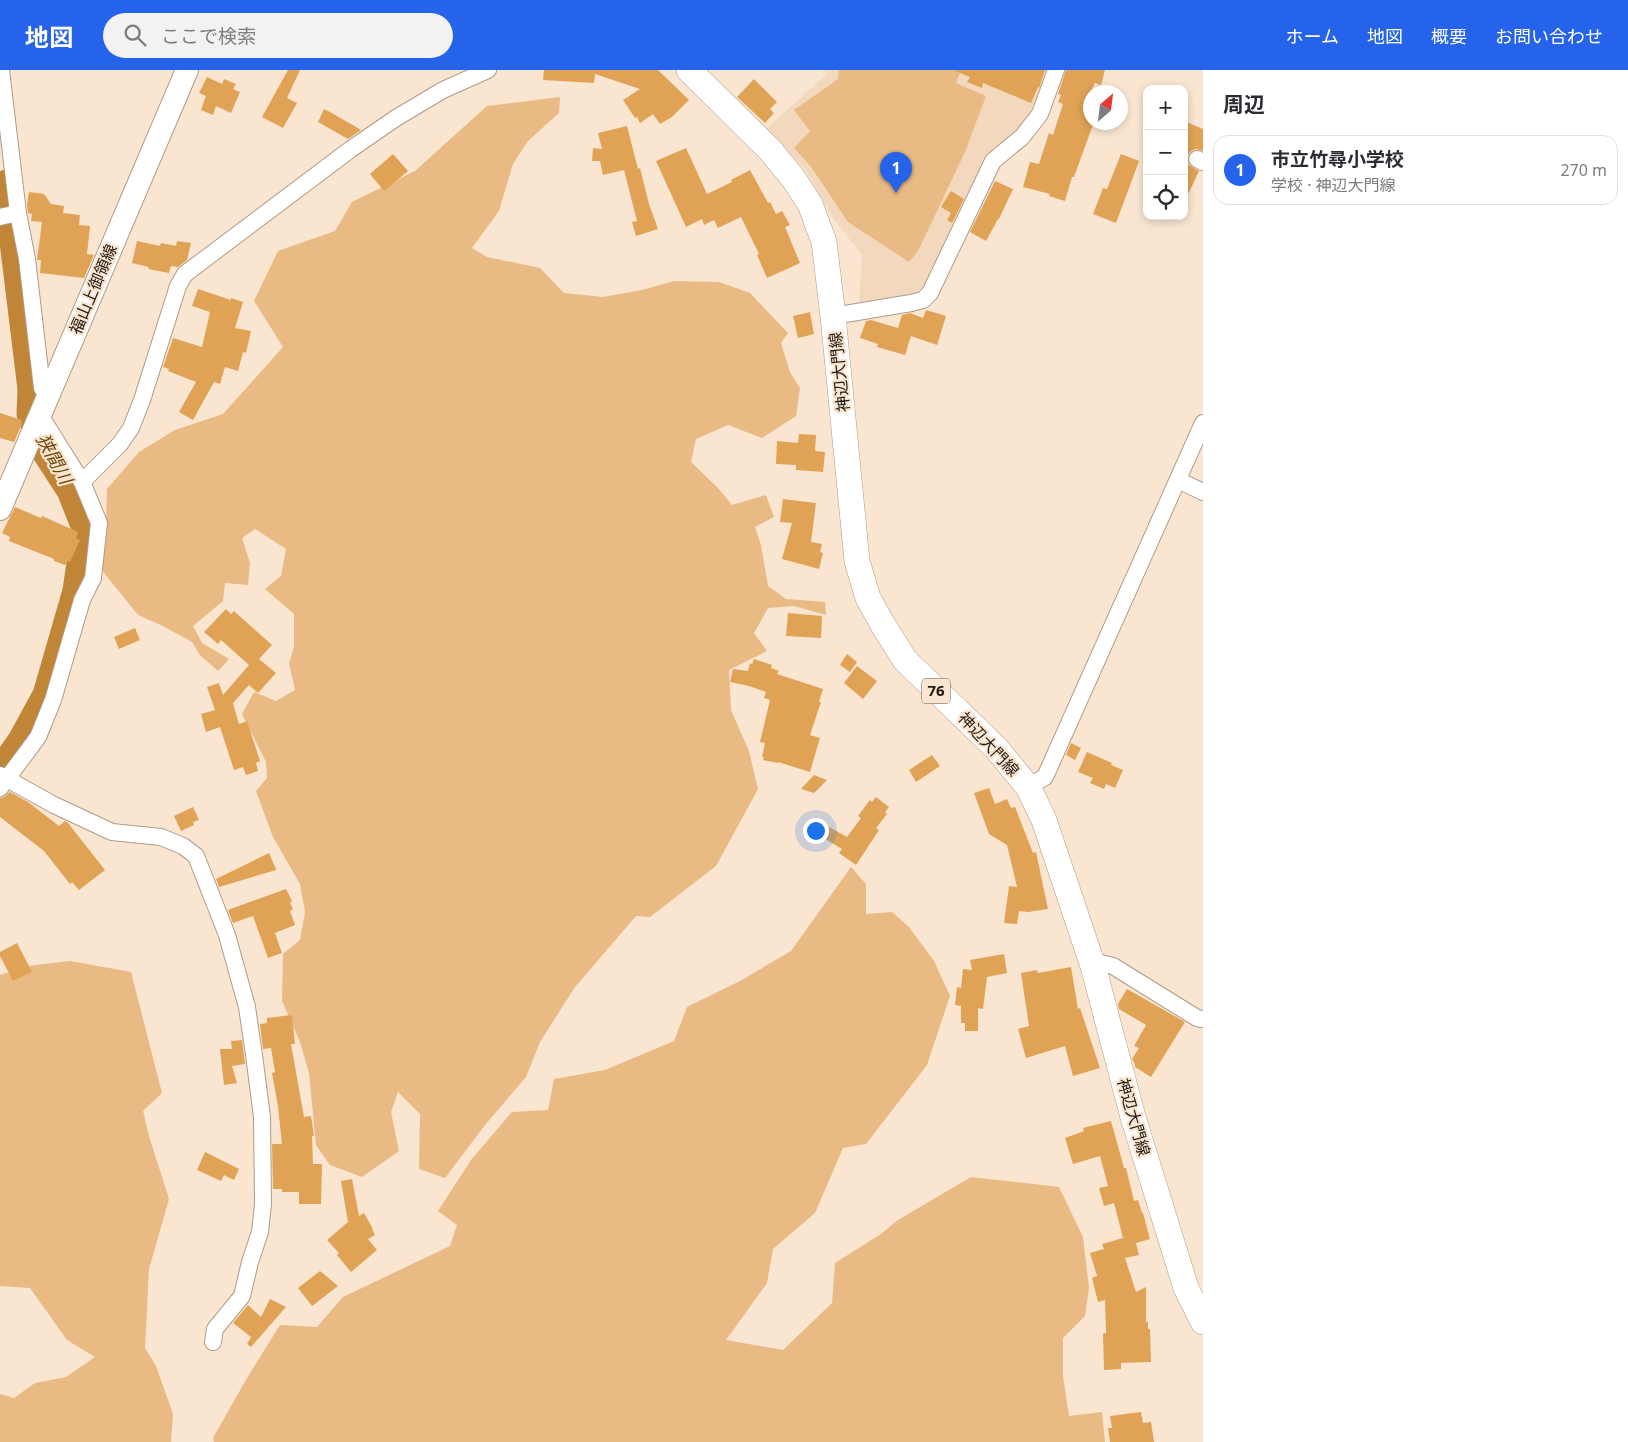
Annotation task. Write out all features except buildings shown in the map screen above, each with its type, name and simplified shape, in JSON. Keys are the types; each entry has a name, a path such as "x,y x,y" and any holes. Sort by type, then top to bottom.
{"main road":[{"name":"福山上御領線","path":"0,509 187,70"},
{"name":"神辺大門線","path":"689,70 770,150 793,178 810,204 824,242 857,561 868,598 905,660 996,748 1028,787 1044,820 1093,966 1133,1117 1169,1236 1186,1288 1203,1322"}],"street":[{"path":"1,70 18,213 27,259 42,388 40,415 82,482 99,523 93,578 82,600 53,700 38,737 3,780 112,832 161,837 183,846 196,856 228,935 247,1007 255,1064 262,1117 264,1204 260,1232 250,1262 242,1296 215,1329 213,1342"},
{"path":"82,482 120,444 131,428 142,400 178,286 185,274 351,149 396,118 443,90 488,70"},
{"path":"833,316 911,304 923,300 930,293 993,161 1022,137 1040,114 1056,70"},
{"path":"0,217 18,213"},
{"path":"1028,787 1045,777 1203,423"},
{"path":"1178,480 1203,492"},
{"path":"1093,966 1101,963 1113,966 1197,1018 1203,1019"}],"shaded area":[{"path":"822,70 1050,70 1036,114 986,164 930,285 913,298 859,307 862,255 833,218 805,169 766,129 828,73"},
{"path":"839,70 961,70 956,83 986,96 965,152 918,251 909,262 848,222 811,167 794,148 810,131 794,110 838,79"},
{"path":"560,97 559,113 528,141 513,164 499,211 472,248 487,257 540,268 564,293 603,297 642,290 674,281 719,282 750,293 788,333 781,343 790,372 800,388 796,416 762,438 728,425 696,439 691,462 718,488 732,505 766,495 774,517 755,527 761,545 768,586 786,599 825,602 826,615 794,606 768,608 754,633 767,651 729,670 731,710 749,751 758,789 716,866 650,917 636,916 575,987 540,1042 526,1077 485,1125 445,1178 419,1169 420,1114 398,1092 391,1112 399,1151 362,1177 330,1165 316,1145 309,1073 300,1042 282,1001 283,954 300,940 305,912 300,884 273,837 256,791 267,778 266,762 242,714 254,692 276,701 295,690 289,663 294,647 294,614 265,589 281,576 286,549 255,529 242,538 250,563 248,585 225,583 223,601 193,626 202,643 229,659 218,671 200,655 192,642 138,615 100,568 106,526 107,489 139,452 175,430 223,414 283,347 254,301 278,251 335,231 352,202 415,171 487,106"},
{"path":"851,867 866,884 866,914 892,912 909,927 934,961 950,996 927,1065 866,1144 843,1148 815,1213 773,1249 767,1283 726,1340 783,1350 832,1303 835,1263 881,1234 898,1220 971,1177 1059,1187 1083,1237 1089,1288 1085,1316 1063,1338 1063,1376 1069,1416 1102,1412 1105,1442 214,1442 213,1438 280,1325 317,1327 343,1297 450,1246 457,1225 438,1211 471,1160 512,1112 548,1110 554,1079 605,1070 674,1041 687,1007 740,981 791,951"},
{"path":"70,961 131,972 162,1093 143,1111 169,1199 149,1269 145,1348 156,1366 173,1414 171,1442 0,1442 0,1394 14,1398 35,1383 66,1377 95,1357 67,1340 30,1288 0,1286 0,975 28,966"}],"waterway":[{"name":"狭間川","path":"0,772 22,741 47,695 77,591 86,528 71,490 47,453 31,414 32,389 7,184"}],"place":[{"name":"市立竹尋小学校","path":"896,193"}]}
